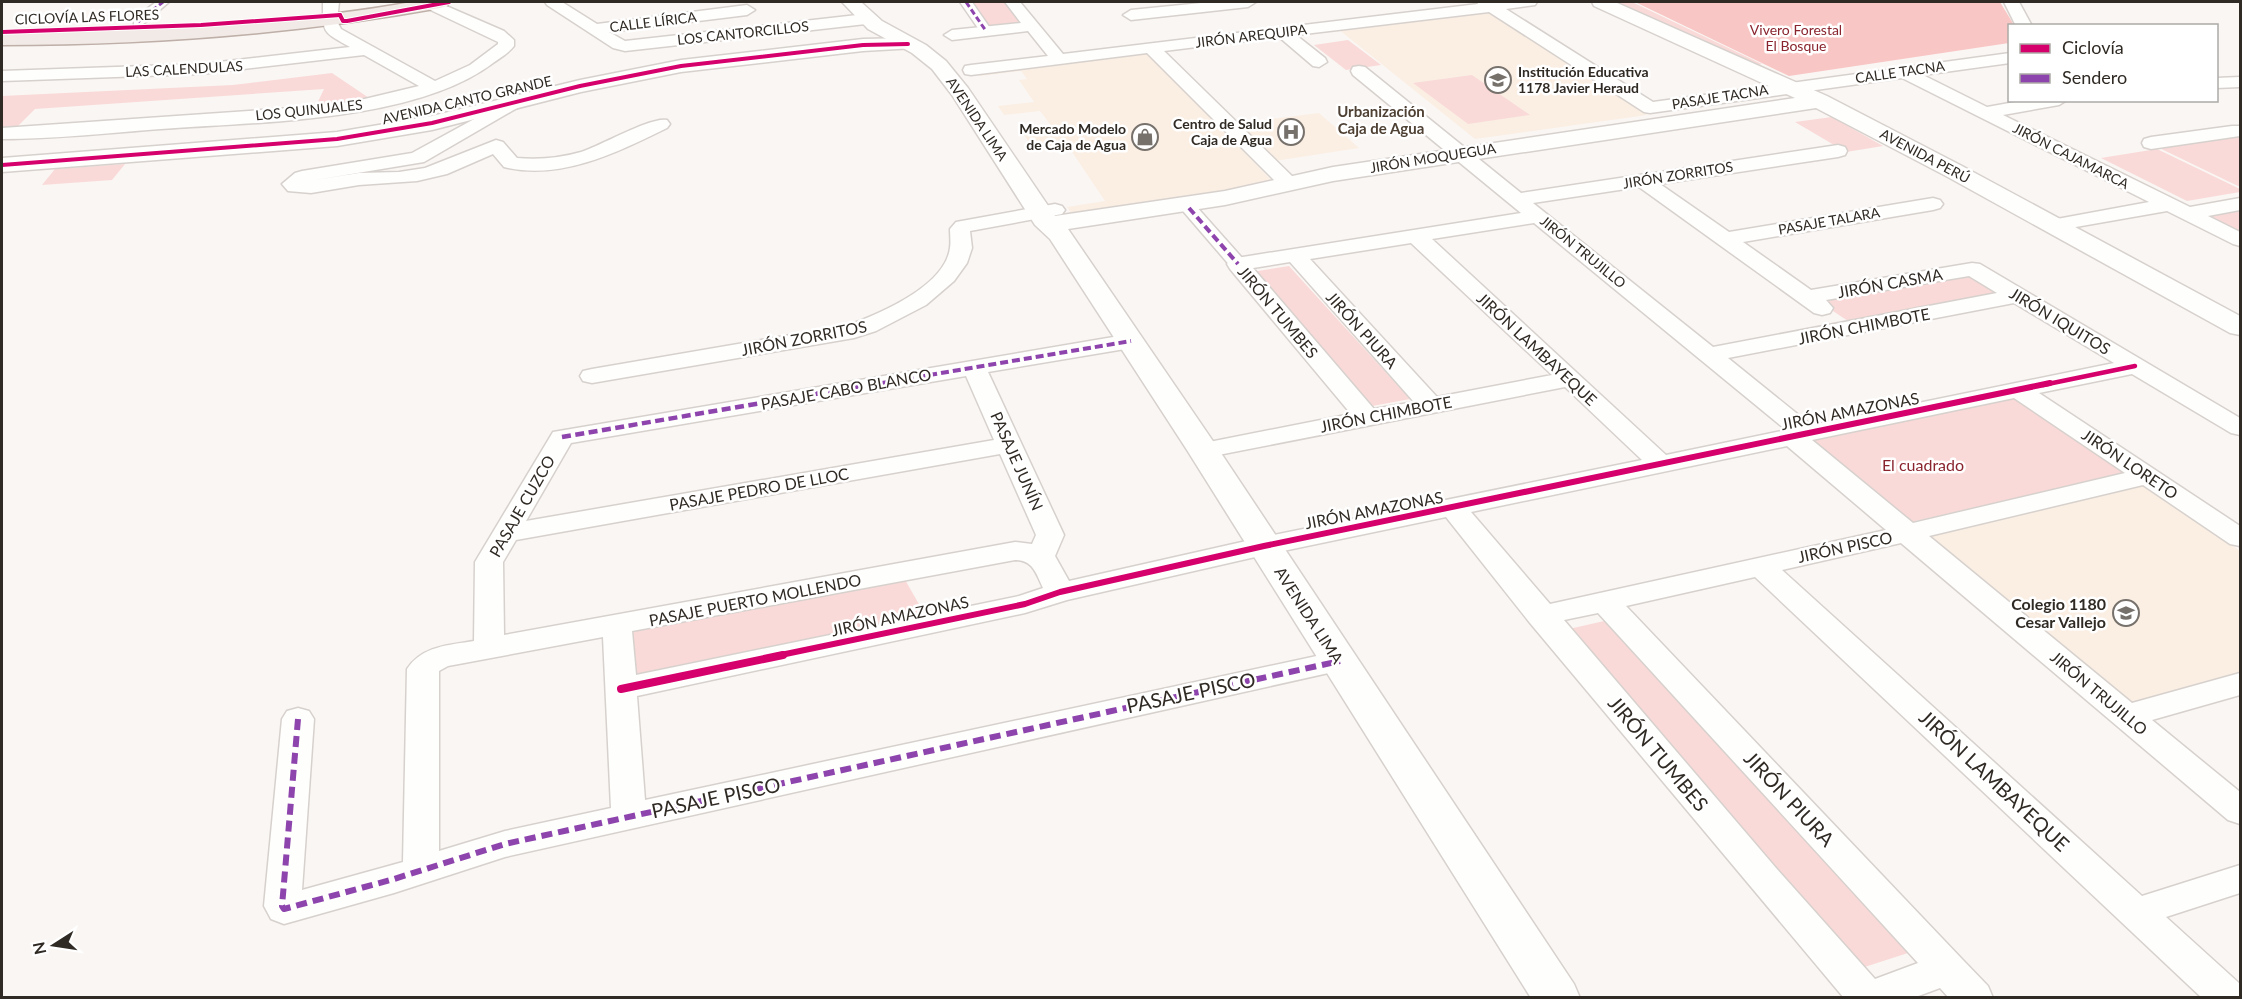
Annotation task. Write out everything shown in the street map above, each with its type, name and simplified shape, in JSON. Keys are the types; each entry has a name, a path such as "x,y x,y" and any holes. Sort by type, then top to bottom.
{"main road":[{"path":"2,39 214,32 395,2"},
{"path":"2,30 195,24 431,2"},
{"name":"AVENIDA LIMA","path":"851,2 883,24 928,45 955,66 1557,998"},
{"name":"AVENIDA PERÚ","path":"1601,2 1805,94 2241,327"},
{"path":"863,45 880,35 883,24"},
{"name":"AVENIDA CANTO GRANDE","path":"2,165 337,139 423,125 609,79 681,66 863,45 883,24"},
{"name":"JIRÓN MOQUEGUA","path":"1053,221 1206,201 1456,149 1805,94"}],"street":[{"path":"138,22 163,2"},
{"name":"LOS QUINUALES","path":"2,134 325,111 391,99 433,87 477,67 506,46 506,40 431,2"},
{"path":"966,2 986,31"},
{"path":"1012,2 1059,59"},
{"path":"1118,2 1157,48 1289,184"},
{"path":"1131,15 1248,2"},
{"name":"JIRÓN AREQUIPA","path":"971,70 1487,4 1530,2"},
{"path":"2012,2 2023,24"},
{"path":"557,5 583,4"},
{"name":"PASAJE TACNA","path":"1487,4 1650,108 1805,94"},
{"path":"557,5 594,29"},
{"path":"744,6 757,30"},
{"name":"CALLE LÍRICA","path":"594,29 744,6"},
{"path":"330,11 329,26 335,32 433,87"},
{"name":"LOS CANTORCILLOS","path":"594,29 619,45 757,30 883,24"},
{"path":"952,35 1032,26"},
{"path":"1282,32 1319,62"},
{"name":"LAS CALENDULAS","path":"2,76 201,69 367,50"},
{"name":"CALLE TACNA","path":"1805,94 1902,72 2008,58"},
{"name":"JIRÓN TRUJILLO","path":"1359,71 1709,355 1908,533 2241,811"},
{"name":"JIRÓN CAJAMARCA","path":"1902,72 2241,240"},
{"path":"2218,83 2241,82"},
{"path":"519,100 417,158 324,172 302,177 292,184 295,187 309,188 358,179 408,177 431,173 461,163 496,146 511,164 577,161 661,124"},
{"path":"1985,113 2048,102"},
{"path":"2151,143 2232,130 2241,131"},
{"name":"JIRÓN ZORRITOS","path":"1518,199 1838,151"},
{"path":"1642,180 1852,328"},
{"name":"PASAJE TALARA","path":"1725,239 1933,204"},
{"path":"2188,214 2241,204"},
{"path":"2053,225 2168,205"},
{"name":"JIRÓN TUMBES","path":"1189,208 1367,417"},
{"path":"1238,264 1539,216"},
{"name":"JIRÓN ZORRITOS","path":"592,376 868,327 928,295 952,269 961,249 960,229 963,226 1053,221"},
{"name":"JIRÓN LAMBAYEQUE","path":"1415,235 1660,463"},
{"name":"JIRÓN PIURA","path":"1295,255 1430,405"},
{"name":"JIRÓN CASMA","path":"1807,297 1972,269"},
{"name":"JIRÓN IQUITOS","path":"1972,269 2241,428"},
{"name":"JIRÓN CHIMBOTE","path":"1709,355 2018,296"},
{"name":"PASAJE CABO BLANCO","path":"562,436 1131,341"},
{"name":"JIRÓN AMAZONAS","path":"621,689 1025,604 1060,592 1264,546 2135,366"},
{"name":"PASAJE JUNÍN","path":"974,367 1050,535 1041,555"},
{"name":"JIRÓN CHIMBOTE","path":"1203,450 1570,379"},
{"name":"JIRÓN LORETO","path":"2019,391 2241,538"},
{"name":"PASAJE CUZCO","path":"489,649 489,562 562,436"},
{"name":"PASAJE PEDRO DE LLOC","path":"508,532 1010,445"},
{"name":"JIRÓN PISCO","path":"1541,616 2148,476"},
{"name":"JIRÓN TUMBES","path":"1453,508 1541,616 1866,997"},
{"name":"PASAJE PUERTO MOLLENDO","path":"421,870 423,669 429,662 1015,551 1032,551 1041,555"},
{"path":"1041,555 1060,592"},
{"name":"JIRÓN LAMBAYEQUE","path":"1759,565 2229,998"},
{"name":"JIRÓN PIURA","path":"1604,601 1974,998"},
{"path":"617,626 629,817"},
{"name":"PASAJE PISCO","path":"298,719 282,906 284,909 505,844 1340,661"},
{"path":"2127,716 2241,684"},
{"path":"2136,912 2241,879"},
{"path":"1866,997 1948,969"}],"shaded area":[{"name":"Institución Educativa 1178 Javier Heraud","path":"1489,10 1647,115 1475,139 1338,29"},
{"name":"Mercado Modelo de Caja de Agua","path":"1147,51 1275,184 1073,216 1067,207 1105,201 1068,146 1035,151 1022,132 1053,128 1040,111 1004,115 998,106 1034,102 1019,80 1027,79 1021,71 980,76 977,71"},
{"name":"Centro de Salud Caja de Agua","path":"1319,113 1359,148 1269,162 1233,124"},
{"name":"Colegio 1180 Cesar Vallejo","path":"2144,485 2240,551 2240,674 2125,707 1921,537"}],"green space":[{"path":"967,2 1010,2 1029,25 987,30"},
{"path":"1614,2 1632,2 1762,64 1754,66"},
{"name":"Vivero Forestal El Bosque","path":"1635,2 2000,2 2013,24 2008,24 2008,43 1789,76"},
{"path":"1348,40 1381,65 1346,70 1314,45"},
{"path":"332,73 372,100 315,108 324,89 35,109 15,129 2,129 2,96 233,85"},
{"path":"1472,75 1530,115 1468,124 1413,83"},
{"path":"1832,117 1883,146 1846,152 1795,122"},
{"path":"2240,133 2240,187 2151,144"},
{"path":"2157,149 2240,189 2240,192 2187,201 2101,158"},
{"path":"125,164 112,180 42,185 55,169"},
{"path":"2240,206 2240,237 2195,214"},
{"path":"1289,266 1410,399 1367,407 1252,272"},
{"path":"1968,272 2007,296 1851,323 1815,299"},
{"name":"El cuadrado","path":"2009,394 2127,473 1902,524 1798,438"},
{"path":"904,578 928,620 630,678 627,632"},
{"path":"1613,619 1908,953 1846,973 1560,631"}],"marked path":[{"path":"138,22 163,2"},
{"path":"966,2 986,31"},
{"path":"1189,208 1238,264"},
{"path":"562,437 1131,341"},
{"path":"298,719 282,906 284,909 394,879 505,844 1340,661"}],"cycle path":[{"path":"340,15 343,21 347,21 449,2"},
{"name":"CICLOVÍA LAS FLORES","path":"2,32 201,25 340,15"},
{"path":"2,165 337,139 432,123 580,86 681,66 863,45 908,44"},
{"path":"621,689 1025,604 1060,592 1264,546 2135,366"}],"place":[{"name":"Institución Educativa 1178 Javier Heraud","path":"1498,80"},
{"name":"Centro de Salud Caja de Agua","path":"1291,132"},
{"name":"Mercado Modelo de Caja de Agua","path":"1145,137"},
{"name":"Colegio 1180 Cesar Vallejo","path":"2126,613"}],"district":[{"name":"Urbanización Caja de Agua","path":"1381,120"}]}
